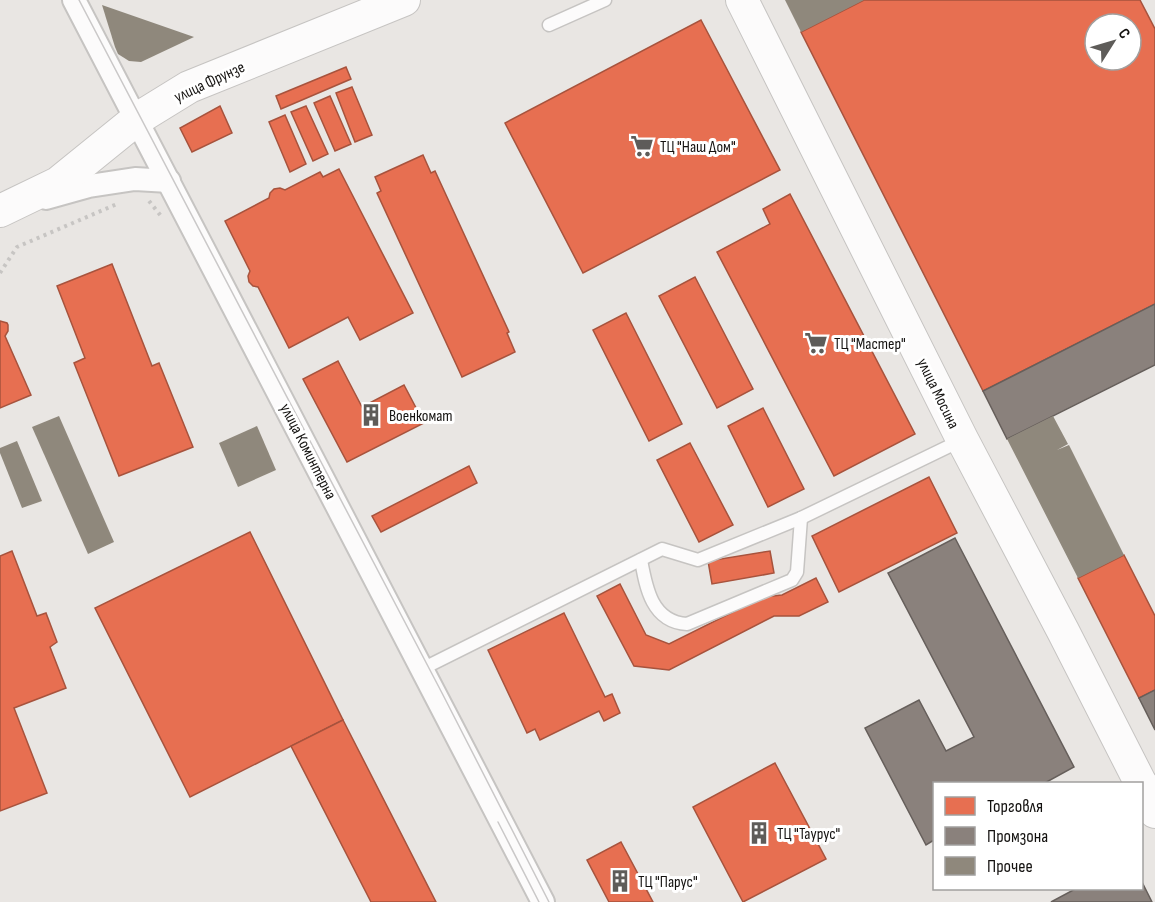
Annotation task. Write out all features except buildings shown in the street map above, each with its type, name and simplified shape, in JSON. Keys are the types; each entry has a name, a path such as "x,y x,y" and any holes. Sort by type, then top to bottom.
{"main road":[{"name":"улица Фрунзе","path":"1,211 58,183 137,119 189,87 404,0"},
{"name":"улица Мосина","path":"742,0 962,439 1140,782"},
{"name":"улица Мосина","path":"1143,788 1155,812"}],"street":[{"name":"улица Коминтерна","path":"74,0 543,902"},
{"path":"1,211 89,186 135,179 169,182"}],"lane":[{"path":"549,25 605,0"},
{"path":"422,669 662,549 698,560 801,518 962,439"},
{"path":"641,560 647,591 653,604 670,620 687,624 792,580 797,572 801,518"}],"path":[{"path":"143,193 167,223"},
{"path":"0,273 17,247 122,202"}],"tram line":[{"path":"79,0 549,902"},
{"path":"498,822 539,902"}],"place":[{"name":"ТЦ \"Наш Дом\"","path":"642,146"},
{"name":"ТЦ \"Мастер\"","path":"816,343"},
{"name":"Военкомат","path":"371,415"},
{"name":"ТЦ \"Таурус\"","path":"759,833"},
{"name":"ТЦ \"Парус\"","path":"620,881"}]}
